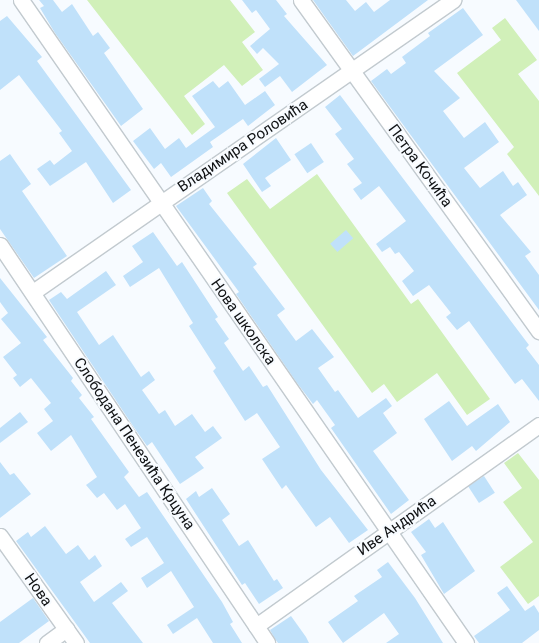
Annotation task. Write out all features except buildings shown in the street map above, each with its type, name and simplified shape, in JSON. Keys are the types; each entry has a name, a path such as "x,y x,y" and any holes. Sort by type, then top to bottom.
{"street":[{"name":"Нова школска","path":"21,0 466,643"},
{"name":"Петра Кочића","path":"301,0 539,331"},
{"name":"Владимира Роловића","path":"33,292 159,202 353,72 453,0"},
{"name":"Слободана Пенезића Крцуна","path":"0,245 267,643"},
{"name":"Иве Андрића","path":"256,626 539,425"},
{"name":"Нова","path":"0,536 76,643"},
{"path":"48,643 66,629"}],"green space":[{"path":"87,0 230,0 255,32 242,42 263,70 242,86 224,65 184,96 205,124 192,135"},
{"path":"505,18 537,60 518,74 539,101 539,196 507,154 514,147 457,73 501,40 492,28"},
{"path":"317,174 411,304 418,299 490,399 467,415 437,373 397,402 384,384 372,393 227,193 247,179 270,209"},
{"path":"518,453 539,480 539,596 528,604 500,567 533,542 503,502 522,488 504,463"}]}
